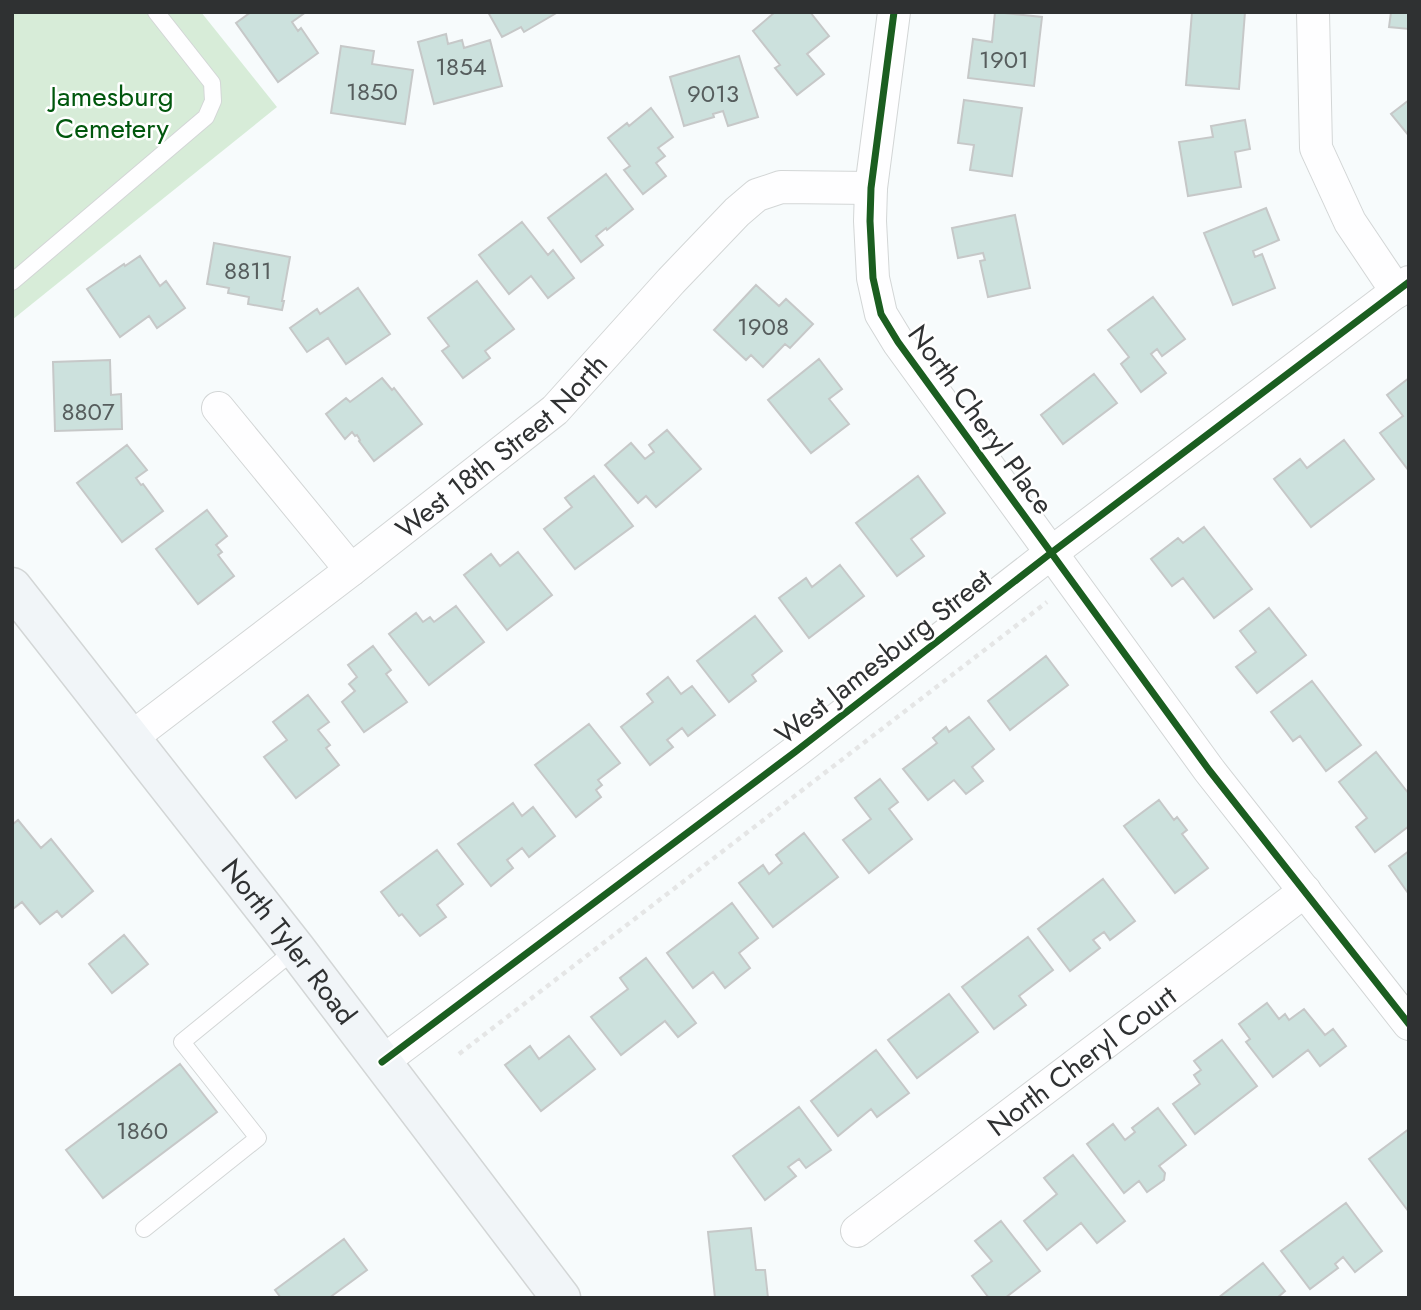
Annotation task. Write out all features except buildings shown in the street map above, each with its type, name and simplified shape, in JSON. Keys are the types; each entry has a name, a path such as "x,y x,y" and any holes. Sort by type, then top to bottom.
{"main road":[{"name":"North Tyler Road","path":"12,587 296,949 561,1298"}],"street":[{"name":"North Cheryl Place","path":"894,12 871,188 873,278 881,314 898,342 1209,770 1409,1024"},
{"path":"1313,12 1316,148 1350,222 1403,287"},
{"name":"West 18th Street North","path":"131,738 555,410 671,281 737,212 757,195 781,187 871,188"},
{"name":"West Jamesburg Street","path":"382,1062 795,752 1051,553 1403,287"},
{"path":"218,408 351,570"},
{"name":"North Cheryl Court","path":"857,1231 1305,891"}],"lane":[{"path":"12,282 206,117 213,101 212,83 156,12"},
{"path":"144,1228 258,1138 182,1042 296,949"}],"path":[{"path":"459,1054 1046,602"}],"green space":[{"name":"Jamesburg Cemetery","path":"12,12 201,12 277,107 12,320"}],"cycle path":[{"path":"894,12 871,188 873,278 881,314 898,342 1209,770 1409,1024"},
{"path":"382,1062 795,752 1051,553 1409,282"}]}
